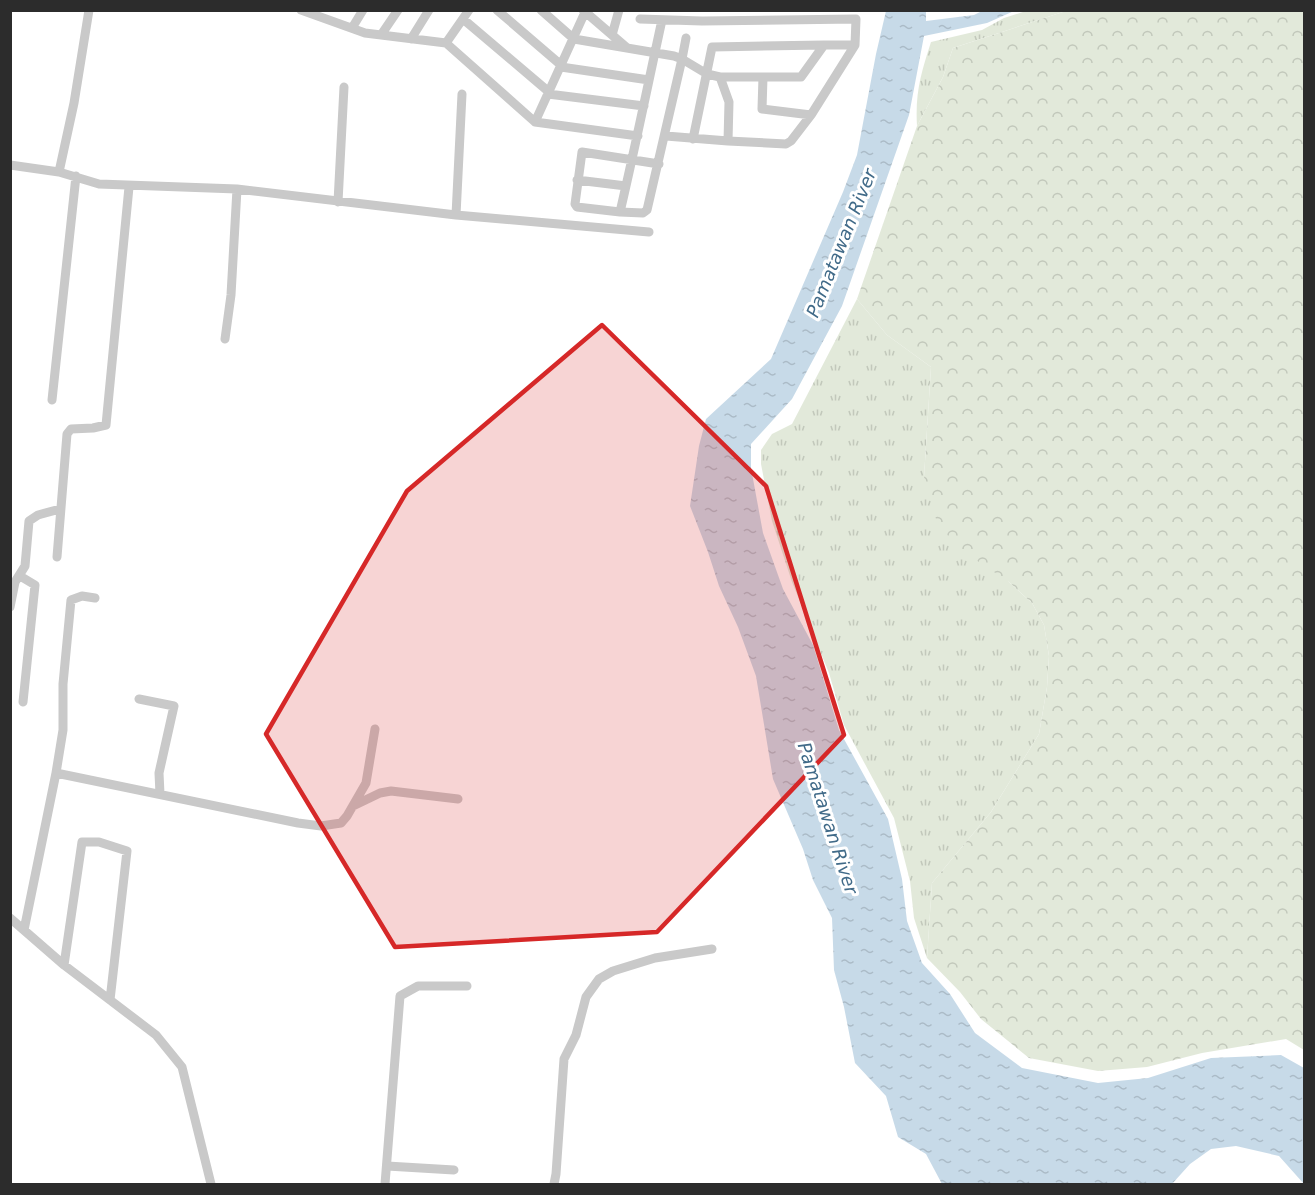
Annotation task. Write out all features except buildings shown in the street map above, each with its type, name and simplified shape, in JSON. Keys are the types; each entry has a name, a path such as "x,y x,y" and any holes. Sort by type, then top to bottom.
{"street":[{"path":"59,172 74,103 89,10"},
{"path":"301,10 328,15 365,33 446,43 535,122 638,136"},
{"path":"352,28 363,10"},
{"path":"381,35 398,10"},
{"path":"411,39 429,10"},
{"path":"497,10 561,66 649,80"},
{"path":"541,10 573,39 674,56 708,74 720,77 801,77 824,45"},
{"path":"612,35 619,10"},
{"path":"674,21 677,10"},
{"path":"702,21 705,10"},
{"path":"731,21 734,10"},
{"path":"762,21 764,10"},
{"path":"535,122 585,11 628,48"},
{"path":"446,43 466,15 549,93 644,106"},
{"path":"644,16 674,21 762,21 856,15 855,45 811,115 791,141 786,144 666,136"},
{"path":"620,212 662,20"},
{"path":"659,164 582,152 575,204 577,207 620,212 643,213 647,210 659,164 666,136 686,38"},
{"path":"693,139 712,47 855,45"},
{"path":"720,77 729,102 728,141"},
{"path":"762,77 762,109 811,115"},
{"path":"338,202 344,87"},
{"path":"456,215 462,94"},
{"path":"10,165 59,172 99,184 129,187 237,189 456,215 650,232"},
{"path":"52,400 76,176"},
{"path":"577,180 626,186"},
{"path":"57,557 67,434 70,429 106,425 129,187"},
{"path":"225,339 231,295 237,189"},
{"path":"10,607 15,582 25,566 29,521 38,515 60,509"},
{"path":"20,576 35,585 23,702"},
{"path":"24,930 63,730 63,684 71,600 82,596 95,598"},
{"path":"139,699 174,706 159,774 160,794"},
{"path":"56,773 321,826 341,823 366,783 375,729"},
{"path":"353,806 380,793 391,791 458,799"},
{"path":"64,965 82,842 99,842 127,851 110,1000"},
{"path":"10,918 64,965 156,1035 182,1067 211,1185"},
{"path":"554,1185 564,1059 576,1035 586,997 599,979 613,970 655,958 712,949"},
{"path":"385,1185 400,996 418,986 467,986"},
{"path":"387,1166 454,1170"}],"highlighted area":[{"path":"602,325 766,486 844,735 657,932 395,947 266,734 407,491"}],"green space":[{"path":"1026,11 1066,11 953,48 943,77 917,126 920,83 931,42 982,30 1004,18"},
{"path":"1066,11 1304,11 1304,1050 1286,1039 1202,1053 1147,1067 1098,1071 1029,1058 981,1019 960,992 927,958 932,883 991,812 1039,734 1047,687 1049,656 1044,625 1032,603 1009,582 955,546 936,519 924,477 931,367 887,335 857,299 917,126 943,77 953,48"},
{"path":"857,299 887,335 931,367 924,477 1009,582 1032,603 1044,625 1049,656 1047,687 1039,734 991,812 932,883 927,958 914,918 910,881 894,818 844,725 829,673 792,582 772,521 761,464 761,450 772,434 792,424"}],"water":[{"name":"Pamatawan River","path":"886,11 926,11 926,21 974,15 982,11 1014,11 987,23 924,36 909,115 842,306 792,399 751,444 751,468 763,533 783,589 813,645 839,730 888,819 902,879 907,921 922,963 950,994 975,1033 1022,1068 1098,1083 1148,1078 1211,1058 1281,1055 1304,1068 1304,1184 1279,1156 1236,1146 1211,1149 1190,1164 1172,1184 942,1184 926,1154 898,1137 886,1096 855,1063 834,970 832,918 813,880 803,849 773,779 756,676 738,627 719,586 690,506 699,446 706,419 771,359 843,192 857,155"}]}
